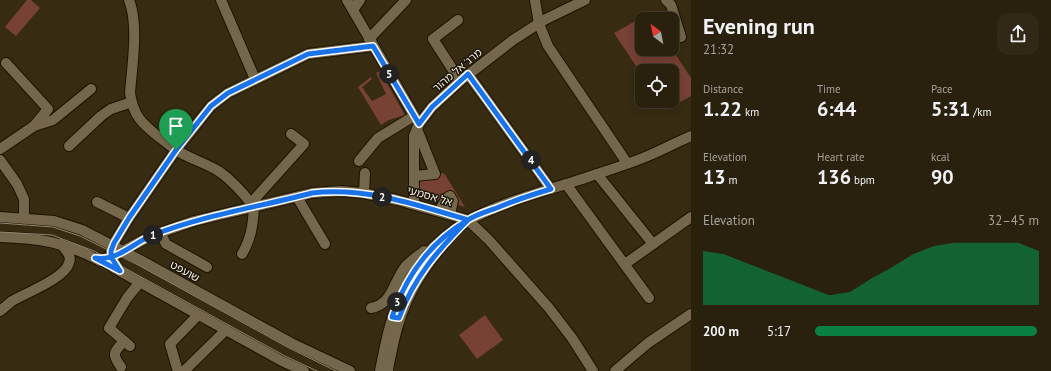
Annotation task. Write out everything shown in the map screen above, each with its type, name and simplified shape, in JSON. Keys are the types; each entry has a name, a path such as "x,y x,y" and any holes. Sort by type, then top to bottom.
{"street":[{"path":"129,0 134,20 130,93 132,102 140,120 146,127 176,150 221,173 239,189 253,205"},
{"path":"221,0 255,79"},
{"path":"347,0 416,123 435,174 414,176"},
{"path":"353,10 360,0"},
{"path":"120,271 111,257 113,246 119,235 176,150 211,106 228,93 308,54 371,43 406,0"},
{"path":"535,0 539,24 548,46 627,163"},
{"name":"מרג' אל מהור","path":"414,204 414,136 416,123 468,74 513,40 539,24 585,0"},
{"path":"666,0 671,5 681,37"},
{"path":"458,20 433,39 460,81"},
{"path":"0,149 34,126 48,109 6,63"},
{"path":"468,74 551,189"},
{"path":"34,126 53,120 91,89"},
{"path":"69,146 111,109 132,102"},
{"path":"359,161 378,138 416,123"},
{"path":"242,254 252,232 253,205 304,144 291,134"},
{"path":"396,318 383,314 370,306 377,307 385,302 405,266 468,220 522,198 649,156 691,136"},
{"path":"0,160 17,184 24,199 24,218"},
{"path":"364,193 365,173"},
{"path":"597,174 653,244"},
{"path":"566,184 649,298"},
{"name":"אל אסמעי","path":"95,258 100,259 111,257 160,232 194,221 253,205 325,191 364,193 414,204 468,220"},
{"path":"439,211 446,198 450,196 453,201 450,214"},
{"path":"297,197 325,244"},
{"path":"97,202 129,218"},
{"name":"שועפט","path":"0,217 54,221 82,230 291,343 350,371"},
{"path":"625,264 691,217"},
{"path":"388,371 396,318 408,295 422,272 444,244 468,220"},
{"path":"468,220 492,244 549,308 572,338 591,370"},
{"path":"160,232 166,244 207,267"},
{"path":"119,235 122,242 125,244 135,244"},
{"path":"0,237 50,241 95,258 304,371"},
{"path":"0,311 13,301 64,272 70,259 68,253 61,244"},
{"path":"374,371 381,367 407,282 420,262 436,244"},
{"path":"121,367 114,358 114,355 127,344 109,328 126,298 140,282"},
{"path":"615,371 648,343 691,314"},
{"path":"198,315 170,344 180,369 226,330"}],"shaded area":[{"path":"27,0 31,0 40,8 16,36 5,27"},
{"path":"635,21 635,56 677,56 691,78 691,96 679,103 679,64 635,64 614,33"},
{"path":"380,71 405,115 389,120 381,125 358,87 371,77 372,79 362,87 372,101 386,94 376,73"},
{"path":"444,173 465,207 421,195 418,177"},
{"path":"485,315 503,340 477,359 459,335"}],"tram line":[{"path":"0,223 53,227 80,236 138,265 289,348 336,371"},
{"path":"0,232 52,235 94,251 285,356 317,371"}],"route":[{"path":"176,150 129,218 114,243 111,251 111,257 120,271 95,258 100,259 111,257 150,236 194,221 325,191 363,193 398,200 468,220 444,244 426,267 408,295 399,318 392,317 402,292 412,273 436,244 468,220 486,211 551,189 468,74 432,107 419,124 373,46 308,54 228,93 211,106 176,150"}]}
